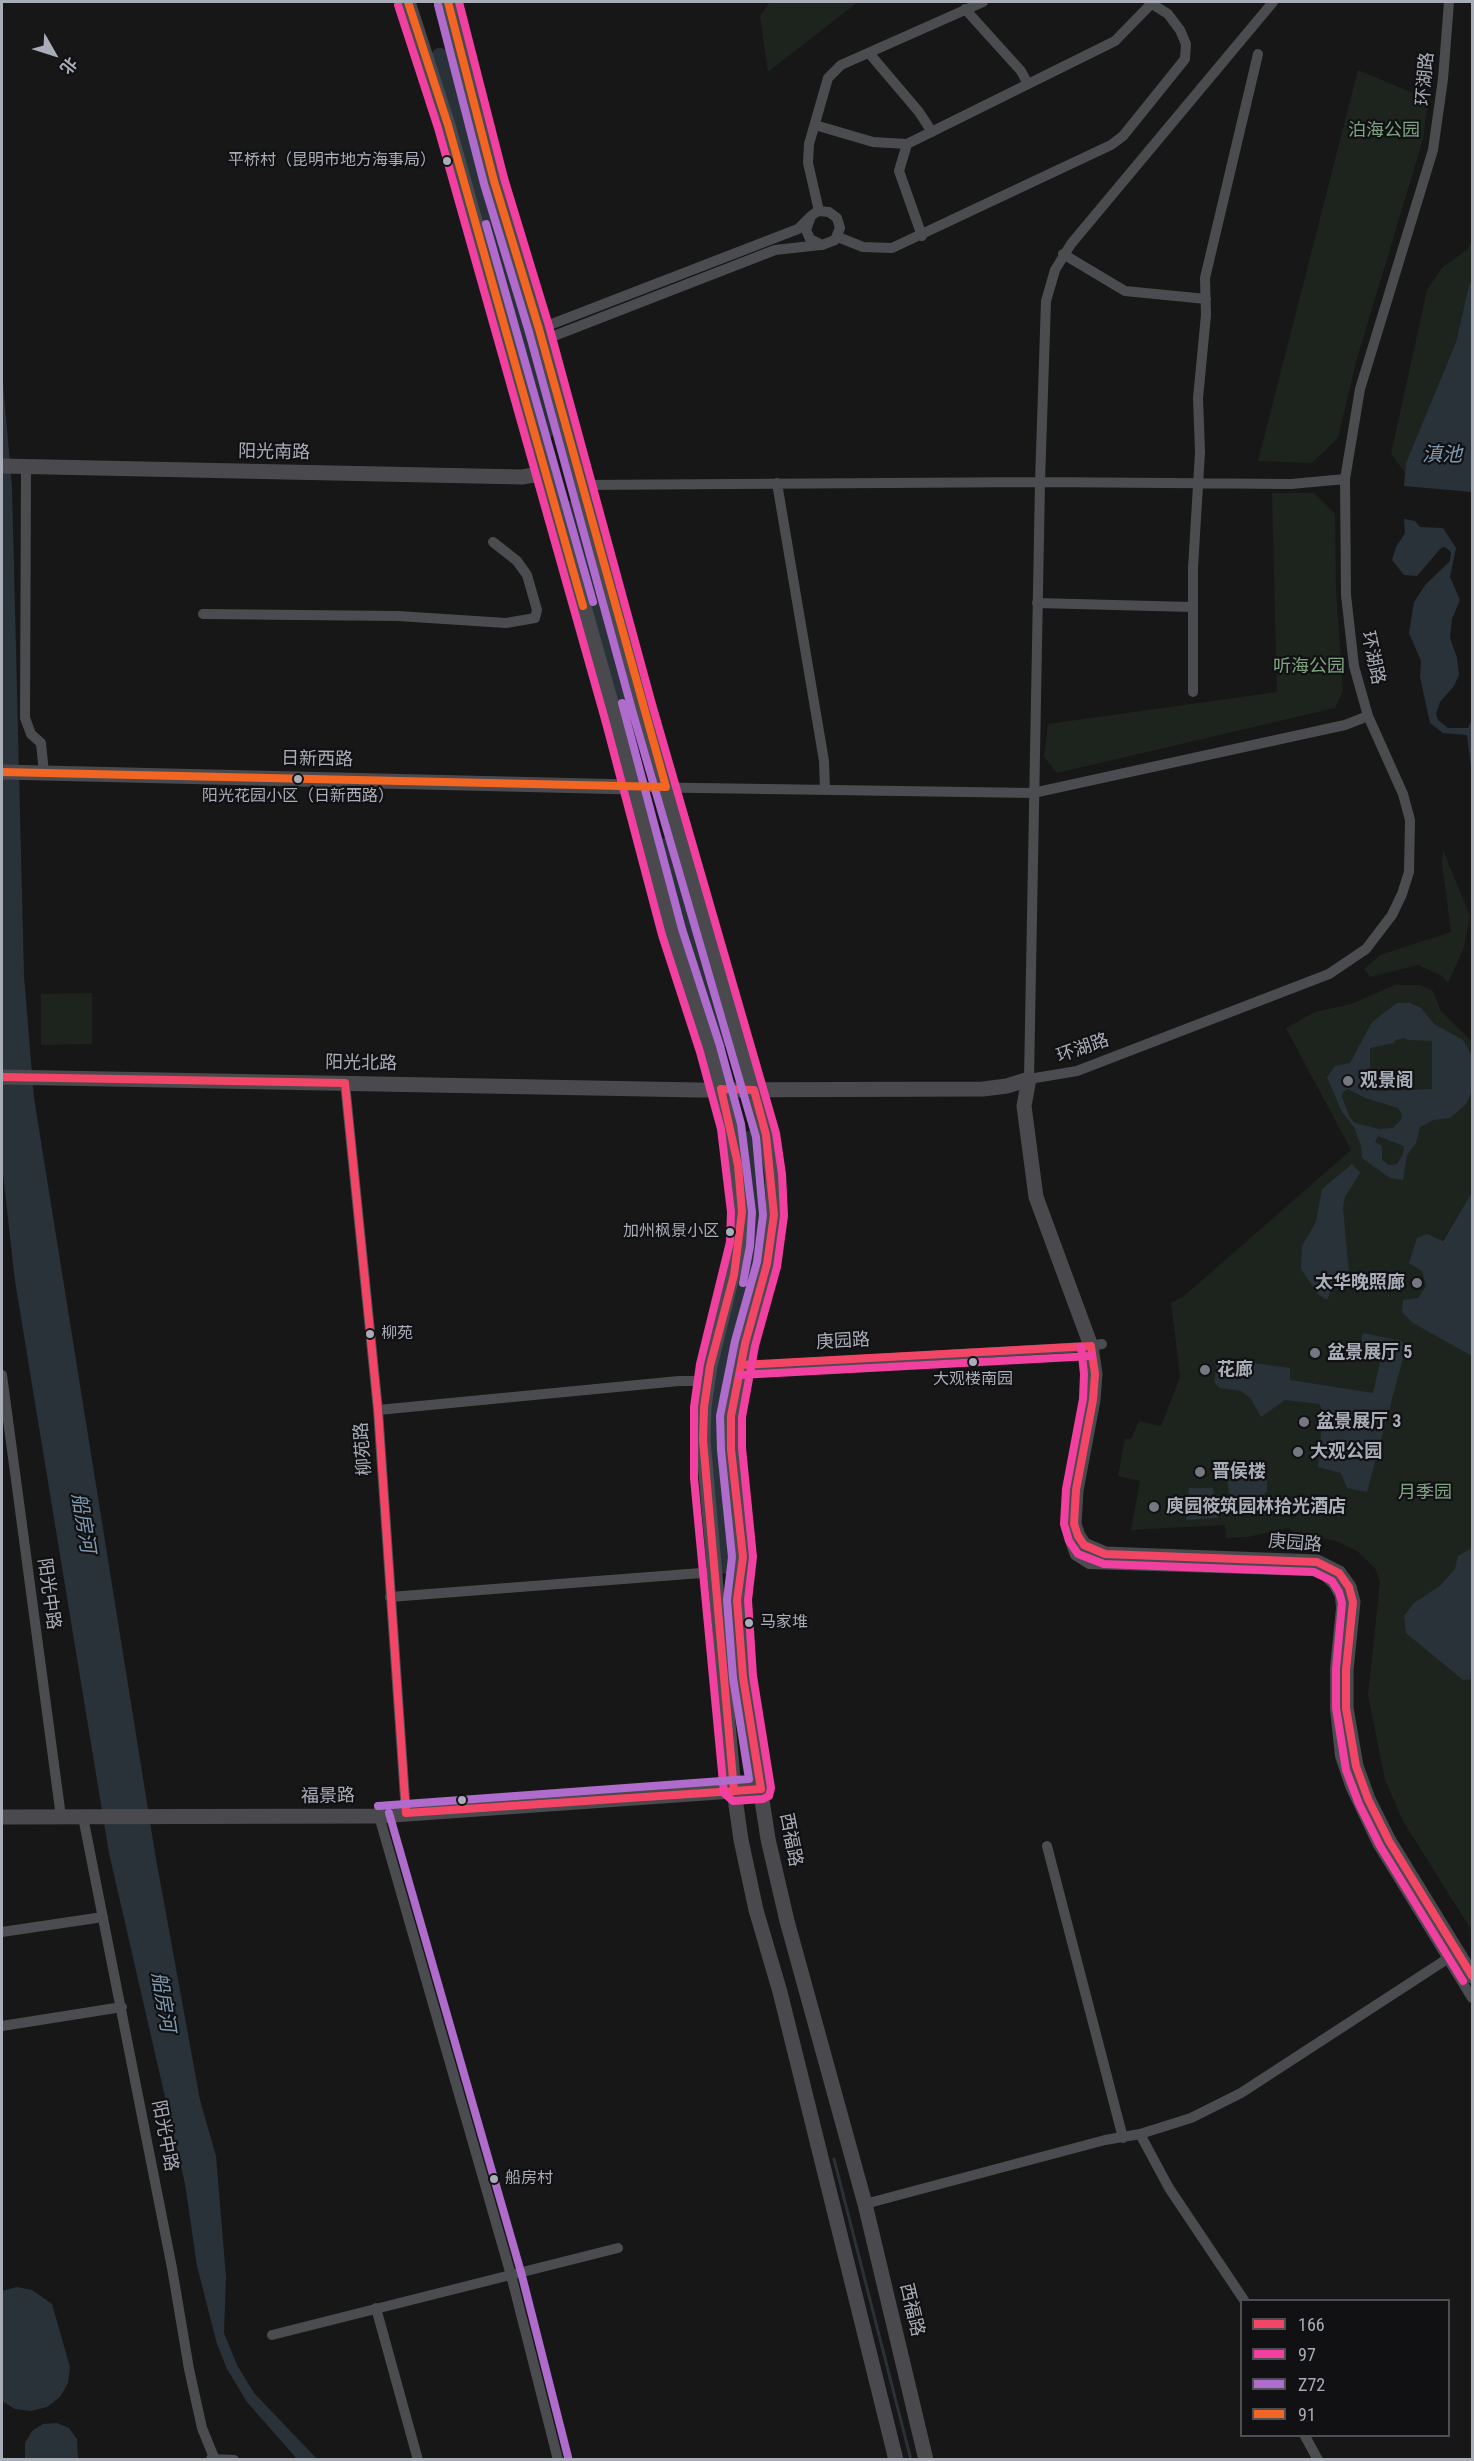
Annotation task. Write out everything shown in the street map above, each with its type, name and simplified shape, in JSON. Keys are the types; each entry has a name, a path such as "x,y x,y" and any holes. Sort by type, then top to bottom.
{"main road":[{"path":"408,2 448,125 672,932 721,1089 738,1165 742,1212 734,1275 708,1381 703,1440 734,1791 741,1840 756,1910 780,1992 896,2460"},
{"name":"西福路","path":"448,2 494,181 540,335 666,787 702,907 719,979 766,1135 772,1175 774,1215 767,1264 741,1365 731,1416 731,1449 743,1557 736,1600 743,1677 768,1839 787,1921 865,2204 926,2460"},
{"name":"阳光南路","path":"2,466 522,477 546,473"},
{"name":"日新西路","path":"2,772 632,787"},
{"name":"阳光北路","path":"2,1077 754,1090 983,1089 1007,1086 1029,1079"},
{"path":"1029,1079 1024,1106 1036,1197 1096,1345 1093,1400 1076,1490 1074,1524"},
{"name":"庚园路","path":"1074,1524 1084,1545 1105,1554 1317,1562 1339,1573 1349,1587 1353,1602 1346,1670 1346,1708 1356,1766 1368,1799 1389,1841 1473,1976"},
{"name":"福景路","path":"2,1817 379,1816 761,1789"}],"street":[{"path":"822,245 813,242 807,235 806,225 815,214 808,162 828,78 841,66 983,2"},
{"path":"815,125 873,141 907,144 1115,41 1150,2 1168,14 1180,30 1186,44 1185,59 1123,136 1111,145 922,236 892,248 877,250 838,237"},
{"path":"1029,1079 1037,603 1046,301 1054,270 1063,254 1273,2"},
{"name":"环湖路","path":"1029,1079 1077,1071 1329,974 1366,949 1392,915 1402,894 1409,872 1410,820 1403,794 1368,716 1354,666 1348,629 1346,595 1345,479 1360,389 1433,150 1440,108 1449,2"},
{"path":"965,9 1021,71 1028,84"},
{"path":"869,53 919,112 932,132"},
{"path":"1193,692 1192,607 1200,452 1198,398 1206,299 1205,278 1258,54"},
{"path":"907,144 899,171 922,236"},
{"path":"829,212 837,218 840,228 838,237 831,243 775,250 540,335 798,229 815,214 829,212"},
{"path":"1063,254 1125,291 1206,299"},
{"path":"23,467 25,718 31,734 41,743 44,773"},
{"path":"581,485 1040,482 1291,484 1345,479"},
{"path":"777,483 824,761 825,790"},
{"path":"202,614 398,616 506,623 535,618 537,610 527,575 517,561 493,542"},
{"path":"1037,603 1192,607"},
{"path":"632,787 1033,793 1345,725 1368,716"},
{"name":"柳苑路","path":"345,1083 378,1410 406,1813"},
{"name":"庚园路","path":"741,1365 1096,1345"},
{"name":"阳光中路","path":"2,1375 61,1817"},
{"path":"378,1410 680,1381 708,1381"},
{"path":"1074,1524 1071,1544 1075,1556 1089,1564 1313,1571 1325,1576 1334,1585 1341,1608 1335,1668 1335,1709 1345,1770 1366,1824 1473,1998"},
{"path":"390,1597 714,1572"},
{"path":"379,1816 511,2275 558,2460"},
{"name":"阳光中路","path":"83,1817 122,2007 189,2369 202,2428 214,2459"},
{"path":"1047,1846 1123,2138"},
{"path":"2,1932 103,1917"},
{"path":"865,2204 1105,2140 1140,2134 1191,2118 1225,2102 1447,1959"},
{"path":"2,2026 122,2007"},
{"path":"1140,2134 1169,2188 1243,2299"},
{"path":"272,2335 618,2248"},
{"path":"376,2308 418,2460"},
{"path":"1306,2437 1318,2460"},
{"path":"214,2459 234,2460"}],"green space":[{"path":"770,2 858,2 768,72 760,16"},
{"name":"泊海公园","path":"1358,70 1428,99 1423,139 1356,362 1338,438 1312,463 1258,461"},
{"path":"1472,239 1472,280 1456,342 1406,463 1405,473 1391,454 1427,290 1442,268 1468,249"},
{"name":"听海公园","path":"1272,493 1314,493 1335,514 1336,589 1343,691 1335,708 1057,773 1044,757 1048,724 1277,692"},
{"path":"1443,850 1470,916 1464,947 1448,983 1442,976 1418,965 1370,977 1364,969 1380,955 1451,932 1442,863"},
{"name":"大观公园","path":"1395,985 1420,985 1433,991 1441,1011 1472,1042 1472,1192 1442,1241 1427,1234 1414,1265 1422,1271 1426,1286 1421,1295 1413,1301 1457,1346 1472,1356 1472,1931 1403,1821 1385,1780 1368,1695 1380,1582 1375,1568 1357,1551 1336,1541 1299,1535 1288,1528 1248,1537 1226,1538 1225,1525 1131,1530 1140,1481 1118,1476 1125,1439 1131,1439 1139,1421 1161,1426 1180,1377 1171,1303 1183,1297 1351,1150 1286,1028 1315,1012 1351,1004"},
{"path":"92,993 92,1044 41,1045 41,994"}],"water":[{"name":"滇池","path":"1472,280 1472,492 1404,486 1406,463 1456,342"},
{"name":"船房河","path":"2,371 12,487 24,976 34,1098 155,1853 200,2100 216,2156 226,2277 224,2333 237,2365 254,2393 317,2459 297,2459 247,2402 227,2369 217,2344 197,2266 185,2184 109,1853 15,1281 2,1165"},
{"path":"1404,519 1415,521 1420,527 1443,528 1456,548 1450,577 1460,600 1452,619 1450,638 1457,658 1459,675 1454,686 1440,702 1436,714 1438,720 1448,728 1468,728 1472,719 1472,775 1467,735 1443,733 1430,723 1420,677 1421,661 1409,633 1414,602 1426,584 1450,561 1451,552 1445,547 1441,548 1417,576 1404,575 1392,560 1396,547 1405,533"},
{"path":"1397,1003 1410,1003 1421,1008 1434,1024 1463,1040 1472,1056 1472,1091 1466,1104 1450,1118 1433,1120 1420,1127 1416,1143 1407,1155 1403,1180 1390,1178 1362,1158 1361,1146 1354,1127 1342,1112 1327,1077 1335,1066 1350,1063 1372,1022","holes":["1404,1038 1432,1041 1432,1089 1378,1091 1370,1089 1370,1048 1394,1043","1348,1089 1365,1098 1398,1108 1402,1114 1401,1120 1393,1128 1379,1129 1355,1123 1350,1118 1342,1097 1343,1092","1378,1136 1404,1146 1403,1154 1397,1164 1389,1165 1382,1160 1382,1146 1375,1142"]},
{"path":"1352,1164 1360,1173 1345,1197 1343,1208 1349,1274 1332,1288 1327,1300 1318,1294 1301,1269 1302,1246 1316,1222 1322,1189"},
{"path":"1472,1192 1472,1356 1413,1323 1402,1312 1403,1300 1418,1298 1426,1286 1422,1271 1409,1263 1417,1238 1427,1234 1443,1241"},
{"path":"1363,1333 1401,1341 1406,1347 1367,1492 1347,1488 1341,1473 1318,1467 1323,1411 1319,1404 1285,1400 1261,1417 1251,1399 1241,1391 1220,1388 1214,1382 1218,1358 1290,1368 1290,1380 1373,1393 1382,1353 1379,1349 1361,1345"},
{"path":"1235,1473 1256,1473 1267,1480 1267,1491 1256,1504 1239,1507 1230,1501 1227,1479"},
{"path":"1189,1488 1213,1488 1218,1518 1186,1520"},
{"path":"1472,1548 1472,1679 1463,1680 1406,1633 1404,1616 1414,1603 1440,1586 1455,1569 1458,1556"},
{"path":"17,2287 32,2290 52,2304 70,2367 68,2383 60,2397 47,2407 31,2411 15,2409 2,2401 2,2291"},
{"path":"57,2423 69,2428 77,2439 78,2459 25,2459 25,2443 32,2431 43,2424"}],"waterway":[{"path":"440,57 546,429"},
{"path":"569,510 629,712"},
{"path":"666,847 721,1039"},
{"path":"726,1565 716,1453 716,1412 721,1375 751,1265 756,1189 749,1140"},
{"path":"834,2159 911,2460"}],"transit line":[{"name":"91","path":"408,2 448,125 583,606"},
{"name":"91","path":"2,772 666,787 539,329 494,181 448,2"},
{"name":"97","path":"398,5 438,128 606,723 662,935 700,1052 721,1129 731,1212 730,1242 700,1364 694,1407 694,1478 724,1793 733,1801 763,1799 769,1796 771,1788 753,1676 748,1600 753,1557 742,1448 742,1417 755,1346 777,1267 784,1216 782,1174 776,1133 652,704 549,326 504,178 459,2"},
{"name":"Z72","path":"378,1806 749,1779 733,1678 727,1600 732,1557 721,1450 720,1416 735,1341 757,1262 763,1215 756,1137 632,710 529,332 484,184 438,5"},
{"name":"Z72","path":"486,224 593,602"},
{"name":"Z72","path":"622,703 682,929 720,1046 741,1124 752,1212 750,1246 743,1283"},
{"name":"166","path":"2,1077 345,1083"},
{"name":"166","path":"345,1083 378,1410 406,1813"},
{"name":"166","path":"721,1089 754,1090 766,1135 774,1215 767,1264 745,1344 731,1416 731,1449 743,1557 737,1600 743,1677 761,1789 734,1791 703,1440 704,1407 710,1366 734,1275 742,1212 738,1165 721,1089"},
{"name":"166","path":"1091,1346 1095,1374 1093,1400 1076,1490 1074,1524 1078,1536 1084,1545 1105,1554 1317,1562 1339,1573 1349,1587 1353,1602 1346,1670 1346,1708 1356,1766 1368,1799 1389,1841 1472,1976"},
{"name":"166","path":"741,1365 1091,1346"},
{"name":"97","path":"1081,1347 1084,1374 1083,1399 1066,1489 1064,1524 1069,1541 1078,1554 1104,1564 1314,1572 1332,1581 1339,1592 1342,1603 1336,1669 1336,1708 1346,1770 1359,1804 1380,1846 1463,1981"},
{"name":"97","path":"740,1375 1092,1356"},
{"name":"166","path":"406,1813 734,1791"},
{"name":"Z72","path":"389,1813 521,2272 568,2457"}],"place":[{"name":"平桥村（昆明市地方海事局）","path":"447,161"},
{"name":"阳光花园小区（日新西路）","path":"298,779"},
{"name":"观景阁","path":"1348,1081"},
{"name":"加州枫景小区","path":"730,1232"},
{"name":"太华晚照廊","path":"1417,1283"},
{"name":"柳苑","path":"370,1334"},
{"name":"盆景展厅 5","path":"1315,1353"},
{"name":"大观楼南园","path":"973,1362"},
{"name":"花廊","path":"1205,1370"},
{"name":"盆景展厅 3","path":"1304,1422"},
{"name":"大观公园","path":"1298,1452"},
{"name":"晋侯楼","path":"1200,1472"},
{"name":"庾园筱筑园林拾光酒店","path":"1154,1507"},
{"name":"马家堆","path":"749,1623"},
{"name":"船房村","path":"494,2179"}],"park label":[{"name":"月季园","path":"1425,1493"}]}
